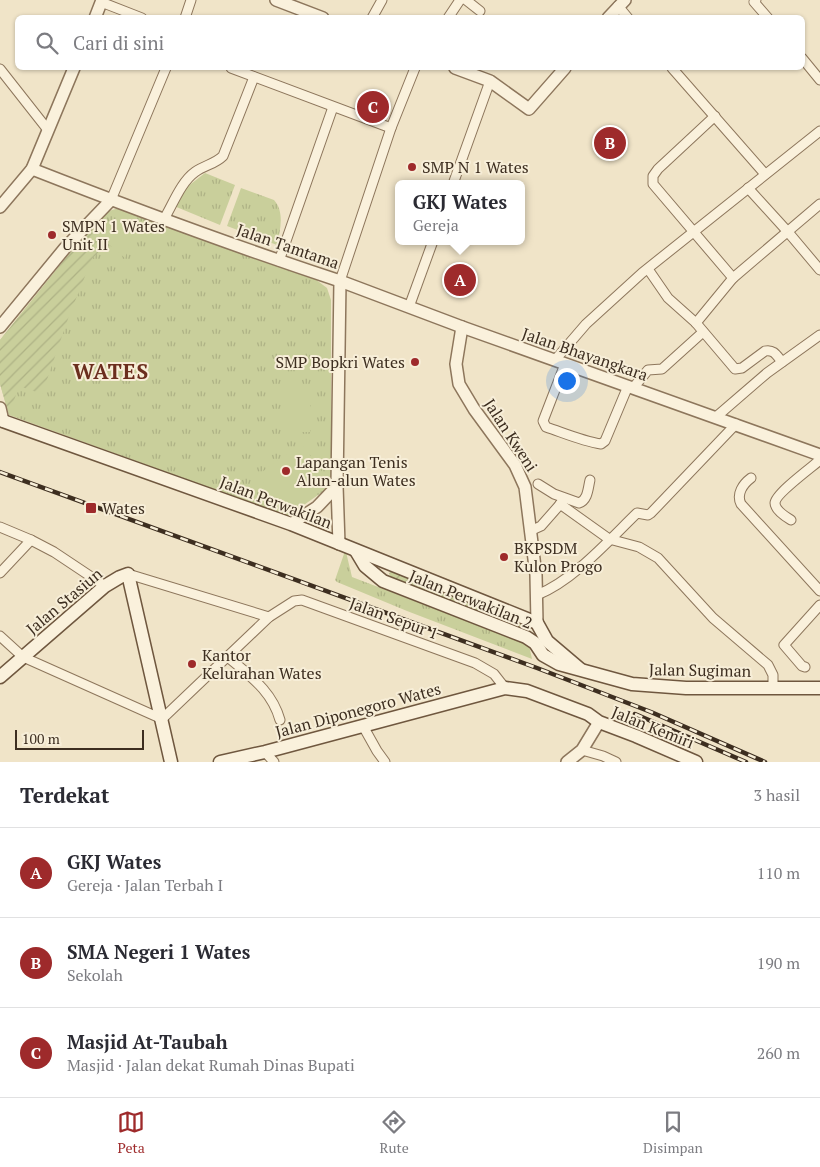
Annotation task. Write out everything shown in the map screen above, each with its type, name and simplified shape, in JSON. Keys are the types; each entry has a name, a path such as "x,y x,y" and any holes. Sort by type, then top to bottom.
{"main road":[{"name":"Jalan Perwakilan","path":"1,416 291,524 537,623"},
{"name":"Jalan Perwakilan 2","path":"356,551 365,566 382,581 526,637 535,643 543,655 559,664 580,670"},
{"name":"Jalan Stasiun","path":"0,677 105,586 128,574"},
{"path":"128,574 171,762"},
{"path":"537,623 547,641 580,670"},
{"name":"Jalan Sugiman","path":"580,670 639,685 686,688 820,688"},
{"name":"Jalan Kemiri","path":"505,688 527,691 588,714 599,722 696,762"},
{"name":"Jalan Diponegoro Wates","path":"220,762 265,752 505,688"}],"street":[{"path":"186,15 191,0"},
{"path":"276,0 315,15"},
{"path":"374,15 382,0"},
{"path":"450,15 460,0"},
{"path":"466,0 480,11"},
{"path":"95,15 101,1 135,15"},
{"path":"754,1 766,15"},
{"path":"611,15 622,3 627,15"},
{"path":"805,62 820,80"},
{"path":"0,69 48,130"},
{"path":"0,207 32,169 73,70"},
{"path":"0,327 65,248 111,200 165,70"},
{"path":"236,70 391,128"},
{"path":"340,281 391,128 414,70"},
{"path":"460,70 490,81 529,109 563,70"},
{"path":"674,70 766,174"},
{"path":"164,219 193,173 200,168 217,162 223,156 254,77"},
{"path":"454,180 490,81"},
{"path":"279,261 333,107"},
{"path":"715,116 658,170 652,180 653,184 733,278"},
{"path":"703,332 662,369 651,369 644,372 630,387 605,441 601,444 564,434 546,427 543,422 560,362 599,312 693,232 820,131"},
{"name":"Jalan Tamtama","path":"32,169 111,200 340,281 337,486 339,544"},
{"path":"748,188 820,270"},
{"path":"696,323 733,278 820,204"},
{"path":"409,307 432,245"},
{"path":"648,269 668,298 696,323 735,369 742,368 769,350 776,353 782,362"},
{"name":"Jalan Bhayangkara","path":"340,281 462,328 820,455"},
{"name":"Jalan Kweni","path":"462,328 456,364 459,384 520,475 525,487 537,623"},
{"path":"716,417 767,373 820,335"},
{"path":"536,595 557,585 637,513 648,516 736,424"},
{"path":"791,520 776,507 776,499 820,460"},
{"path":"751,478 747,481 739,495 742,504 820,591"},
{"path":"562,502 582,503 590,480"},
{"path":"538,484 609,540 640,547 665,564 714,618 768,665 773,675 773,688"},
{"path":"291,524 317,508 337,486"},
{"path":"530,531 541,526 562,502"},
{"path":"0,527 54,552 105,586"},
{"path":"0,573 31,540"},
{"path":"128,574 269,618"},
{"name":"Jalan Sepur 1","path":"162,719 269,618 294,601 302,600 475,663 494,674 505,688"},
{"path":"805,667 784,645 820,605"},
{"path":"0,636 23,657 162,719"},
{"path":"228,657 266,690 274,703 280,720"},
{"path":"567,762 582,750 599,722"},
{"path":"363,726 385,762"},
{"path":"582,750 616,762"},
{"path":"265,752 274,762"}],"green space":[{"path":"205,173 235,185 220,225 174,206 187,187"},
{"path":"241,188 274,200 281,216 277,245 227,226"},
{"path":"119,208 315,279 327,288 331,300 331,486 288,516 9,415 0,384 0,340 102,213"},
{"path":"94,223 101,229 109,224 118,224 134,233 125,258 90,228"},
{"path":"90,228 107,243 92,259 69,316 42,394 19,386 9,415 0,384 0,340"},
{"path":"286,386 310,386 310,432 286,432"},
{"path":"301,443 331,484 287,515 258,475"},
{"path":"345,551 352,577 529,645 532,659 337,582 335,580"},
{"path":"395,570 521,619 523,625 517,627 391,579 389,573"}],"railway":[{"path":"0,472 537,668 651,712 765,762"},
{"path":"635,714 746,762"}],"place":[{"name":"Masjid At-Taubah","path":"373,107"},
{"name":"SMA Negeri 1 Wates","path":"610,143"},
{"name":"SMP N 1 Wates","path":"412,167"},
{"name":"SMPN 1 Wates Unit II","path":"52,235"},
{"name":"GKJ Wates","path":"460,280"},
{"name":"SMP Bopkri Wates","path":"415,362"},
{"name":"Lapangan Tenis Alun-alun Wates","path":"286,471"},
{"name":"Wates","path":"91,508"},
{"name":"BKPSDM Kulon Progo","path":"504,557"},
{"name":"Kantor Kelurahan Wates","path":"192,664"}],"district":[{"name":"WATES","path":"111,371"}]}
